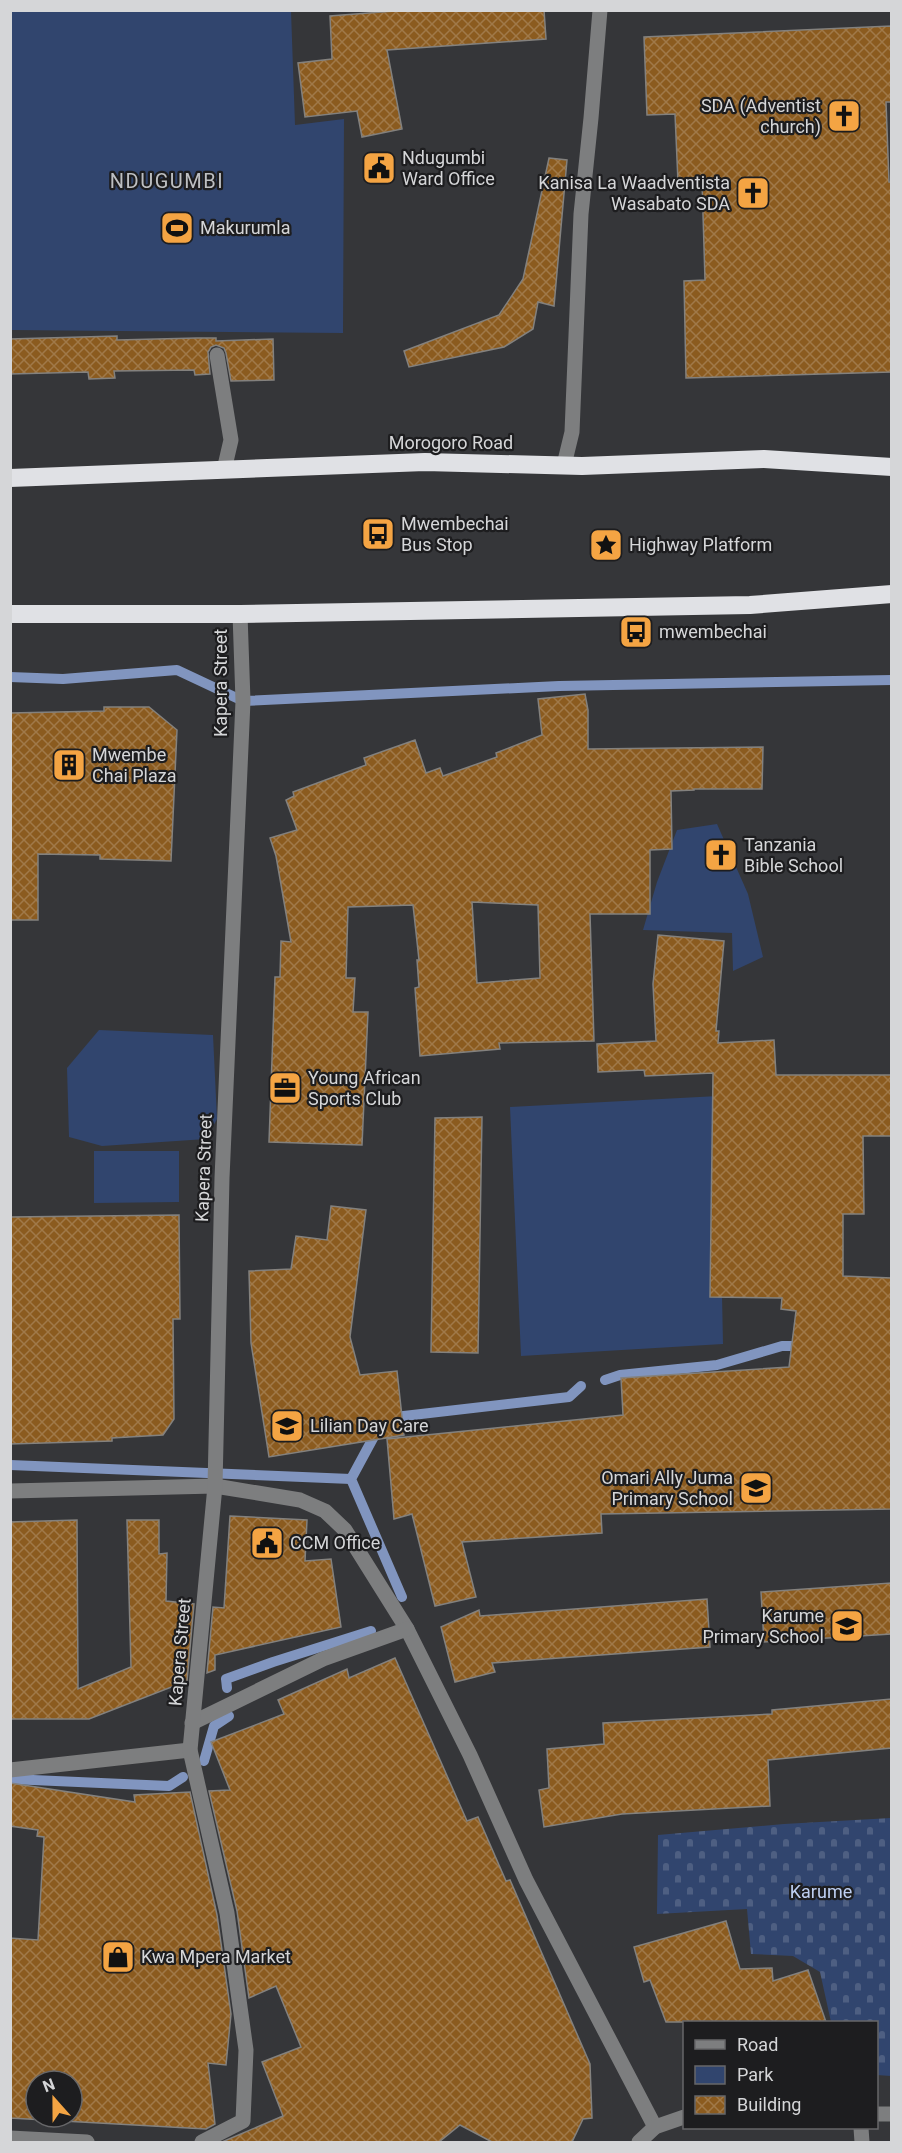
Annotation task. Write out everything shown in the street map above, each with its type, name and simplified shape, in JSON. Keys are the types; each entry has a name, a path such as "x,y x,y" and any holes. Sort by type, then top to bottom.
{"highway":[{"name":"Morogoro Road","path":"10,478 425,462 564,465 764,459 891,467"},
{"path":"10,614 240,614 750,605 891,594"}],"street":[{"path":"564,465 572,432 581,214 600,10"},
{"path":"217,356 231,440 224,470"},
{"name":"Kapera Street","path":"202,2142 243,2121 246,2050 227,1913 190,1750 215,1486 222,1178 243,701 240,614"},
{"path":"10,1491 215,1486 300,1500 325,1511 345,1530 407,1629 470,1755 526,1880 655,2127"},
{"path":"192,1723 323,1659 407,1629"},
{"path":"10,1770 190,1750"},
{"path":"639,2142 655,2127 683,2117"},
{"path":"10,2138 87,2142"}],"green space":[{"name":"Makurumla","path":"11,10 291,11 295,125 344,119 343,333 11,330"},
{"path":"717,824 748,894 763,957 733,971 732,933 643,930 657,882 677,830"},
{"path":"99,1030 213,1035 217,1119 206,1139 102,1146 69,1137 67,1068"},
{"path":"718,1096 723,1344 521,1356 510,1107"},
{"path":"94,1151 179,1151 179,1202 94,1203"},
{"name":"Karume","path":"892,1818 891,2076 878,2075 878,2021 831,2021 820,1972 793,1956 751,1954 747,1909 657,1914 658,1835 784,1824"}],"building":[{"path":"408,10 544,10 546,39 387,50 402,129 362,137 357,111 305,117 298,63 332,59 330,16"},
{"name":"Kanisa La Waadventista Wasabato SDA","path":"891,26 891,102 886,102 889,182 891,182 891,372 686,378 684,281 705,280 702,181 678,182 675,114 647,115 644,37"},
{"path":"549,158 567,160 554,306 538,302 533,329 504,347 409,367 404,351 499,315 523,279"},
{"path":"117,336 117,340 273,339 274,380 231,381 224,348 216,345 208,352 210,374 195,375 194,370 114,371 115,378 89,379 88,372 10,374 10,339"},
{"path":"585,694 588,710 588,749 763,747 762,789 671,791 672,849 650,850 650,914 590,914 594,1041 499,1043 500,1049 420,1056 415,988 419,987 417,960 419,960 413,905 348,907 346,978 355,978 353,1012 368,1012 362,1145 269,1142 275,977 280,977 281,941 291,942 276,856 270,838 297,830 286,800 294,796 293,792 366,765 364,758 415,740 426,773 440,768 443,776 497,757 496,753 542,735 538,699","holes":["472,902 538,905 540,978 477,983"]},
{"path":"104,707 149,707 177,730 171,861 100,859 100,855 38,854 38,920 10,920 10,713 104,711"},
{"path":"658,935 724,941 716,1031 719,1031 718,1043 774,1040 776,1075 891,1075 891,1136 863,1136 864,1214 843,1214 843,1276 891,1278 891,1509 601,1514 602,1533 462,1542 476,1597 435,1606 412,1514 394,1519 387,1439 623,1415 621,1378 789,1367 796,1311 781,1309 782,1298 710,1297 713,1073 645,1076 644,1070 598,1072 597,1044 656,1041 653,984"},
{"path":"482,1117 478,1353 431,1352 435,1118"},
{"path":"331,1206 366,1210 350,1337 360,1375 397,1371 404,1435 269,1457 251,1343 249,1271 291,1269 296,1236 327,1240"},
{"path":"179,1215 180,1319 173,1319 174,1419 163,1435 112,1438 112,1441 10,1444 10,1217"},
{"path":"230,1516 307,1520 305,1561 331,1559 341,1627 215,1655 215,1670 207,1673 213,1607 224,1608"},
{"path":"77,1520 78,1689 131,1667 127,1520 159,1520 159,1554 167,1553 166,1601 194,1604 187,1681 89,1719 10,1719 10,1522"},
{"path":"891,1583 891,1634 764,1642 761,1592"},
{"path":"707,1599 710,1647 492,1663 495,1672 455,1682 441,1627 479,1610 480,1616"},
{"path":"395,1658 467,1821 478,1817 506,1881 510,1880 590,2064 592,2118 583,2119 572,2142 492,2142 460,2125 439,2142 222,2142 283,2116 262,2062 301,2047 276,1986 249,1998 237,1911 209,1791 230,1790 211,1742 284,1714 278,1700 347,1669 349,1678"},
{"path":"891,1699 891,1748 768,1760 770,1806 622,1814 544,1827 539,1790 549,1788 547,1749 604,1744 603,1723 772,1714 772,1710"},
{"path":"10,1783 135,1802 134,1795 190,1792 217,1915 231,2014 226,2065 208,2063 215,2124 206,2129 84,2122 84,2069 24,2069 24,2119 10,2118 10,1938 38,1940 44,1837 37,1836 38,1830 10,1826"},
{"path":"726,1921 740,1969 772,1968 773,1981 808,1970 826,2021 666,2022 650,1980 644,1982 634,1947"}],"waterway":[{"path":"10,677 63,679 177,670 243,701 559,686 892,680"},
{"path":"605,1380 620,1375 717,1365 782,1346 805,1346"},
{"path":"390,1420 395,1417 569,1397 581,1386"},
{"path":"378,1429 351,1479 402,1597"},
{"path":"10,1465 351,1479"},
{"path":"227,1688 226,1679 371,1631"},
{"path":"204,1761 214,1726 229,1716"},
{"path":"10,1779 169,1786 183,1777"}],"place":[{"name":"SDA (Adventist church)","path":"844,116"},
{"name":"Ndugumbi Ward Office","path":"379,168"},
{"name":"Kanisa La Waadventista Wasabato SDA","path":"753,193"},
{"name":"Makurumla","path":"177,228"},
{"name":"Mwembechai Bus Stop","path":"378,534"},
{"name":"Highway Platform","path":"606,545"},
{"name":"mwembechai","path":"636,632"},
{"name":"Mwembe Chai Plaza","path":"69,765"},
{"name":"Tanzania Bible School","path":"721,855"},
{"name":"Young African Sports Club","path":"285,1088"},
{"name":"Lilian Day Care","path":"287,1426"},
{"name":"Omari Ally Juma Primary School","path":"756,1488"},
{"name":"CCM Office","path":"267,1543"},
{"name":"Karume Primary School","path":"847,1626"},
{"name":"Kwa Mpera Market","path":"118,1957"}],"district":[{"name":"NDUGUMBI","path":"167,181"}]}
